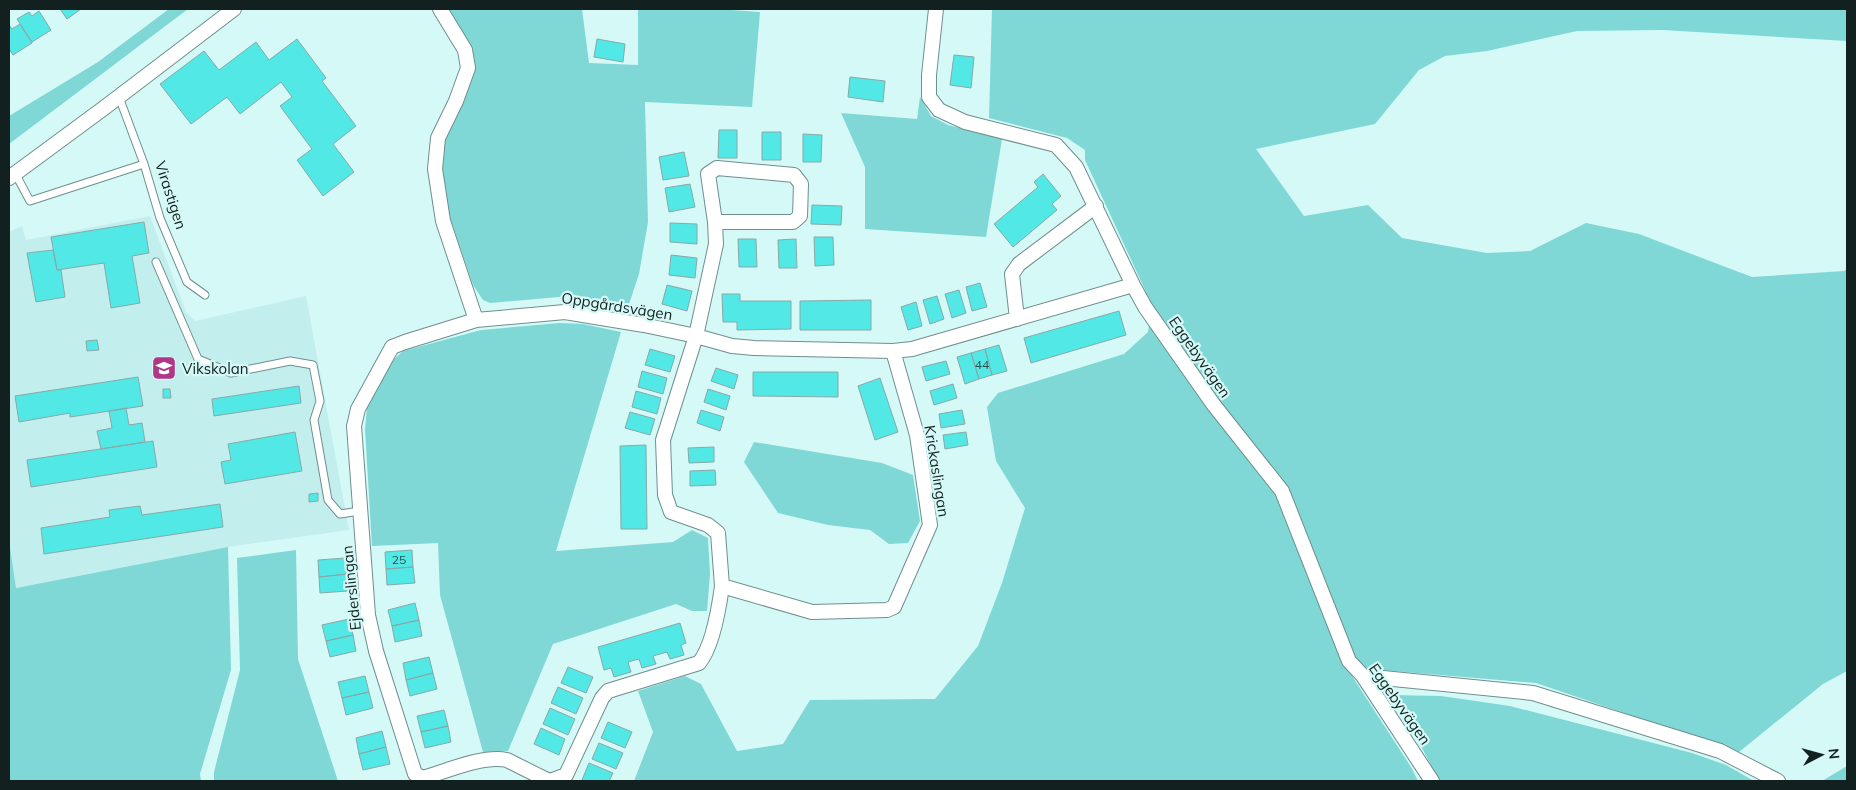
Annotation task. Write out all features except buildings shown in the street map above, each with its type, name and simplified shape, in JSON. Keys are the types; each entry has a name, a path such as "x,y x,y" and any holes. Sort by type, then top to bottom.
{"street":[{"path":"12,175 119,97 234,9"},
{"path":"440,9 465,50 468,68 456,101 438,138 435,169 443,222 476,320"},
{"name":"Eggebyvägen","path":"936,9 929,75 929,97 939,110 966,122 1056,144 1076,167 1132,285 1145,307 1213,404 1282,491 1349,661 1363,676 1432,781"},
{"path":"715,222 793,222 800,216 801,184 794,176 717,168 708,174 715,222 716,244 696,336 663,440 665,495 671,512 708,525 718,533 722,586"},
{"path":"1018,318 1012,274 1019,264 1096,206"},
{"name":"Oppgårdsvägen","path":"476,320 565,312 644,325 732,346 893,352 912,349 1132,285"},
{"name":"Ejderslingan","path":"476,320 392,347 358,409 354,426 368,615 376,651 415,774 423,778 484,760 500,759 507,760 550,781 566,775 602,698 608,691 699,663 706,655 720,603 722,586"},
{"name":"Krickaslingan","path":"722,586 812,612 887,610 894,607 930,525 917,435 893,352"},
{"path":"1363,676 1533,693 1720,751 1778,781"}],"lane":[{"name":"Virastigen","path":"119,97 144,164 160,218 187,282 205,295"},
{"path":"12,175 30,201 144,164"},
{"path":"156,262 198,359 231,373 290,361 313,365 320,401 314,420 328,500 340,514 360,511"}],"shaded area":[{"path":"169,9 188,9 9,144 9,116 98,62"},
{"path":"449,9 582,9 589,63 638,65 638,9 716,9 760,12 752,107 645,102 648,222 639,274 627,310 570,296 490,303 483,300 473,285 446,206 442,167 444,143 467,86 472,49"},
{"path":"992,9 1847,9 1847,41 1663,30 1577,31 1487,51 1445,56 1419,70 1375,124 1256,149 1304,216 1368,205 1402,238 1487,253 1530,251 1586,223 1639,234 1752,277 1844,271 1847,269 1847,671 1823,684 1739,752 1536,683 1381,670 1352,676 1411,767 1418,781 634,781 653,732 638,691 685,676 701,684 737,751 783,744 810,700 935,699 978,646 1002,583 1025,508 996,461 987,407 998,393 1124,354 1148,332 1152,305 1085,160 1085,150 1067,138 989,118"},
{"path":"920,97 931,116 948,125 1002,139 986,237 865,229 865,167 841,113 917,119"},
{"name":"Vikskolan","path":"150,216 186,312 195,321 306,296 349,530 228,547 16,588 9,540 9,232 22,226 26,240"},
{"path":"560,323 583,324 621,332 556,551 673,542 692,530 708,538 710,574 707,611 692,611 676,604 553,644 508,751 483,752 440,595 438,543 372,546 365,429 367,408 390,363 403,351 481,330"},
{"path":"754,442 882,463 913,475 920,521 908,543 889,544 870,530 828,525 778,513 744,462"},
{"path":"9,540 16,588 228,547 231,670 200,774 201,781 9,781"},
{"path":"296,550 298,659 338,781 214,781 214,772 240,670 237,558"},
{"path":"1391,695 1441,696 1510,706 1692,753 1726,765 1754,781 1439,781 1406,717"},
{"path":"1847,766 1847,781 1822,781"}],"place":[{"name":"Vikskolan","path":"164,368"}]}
